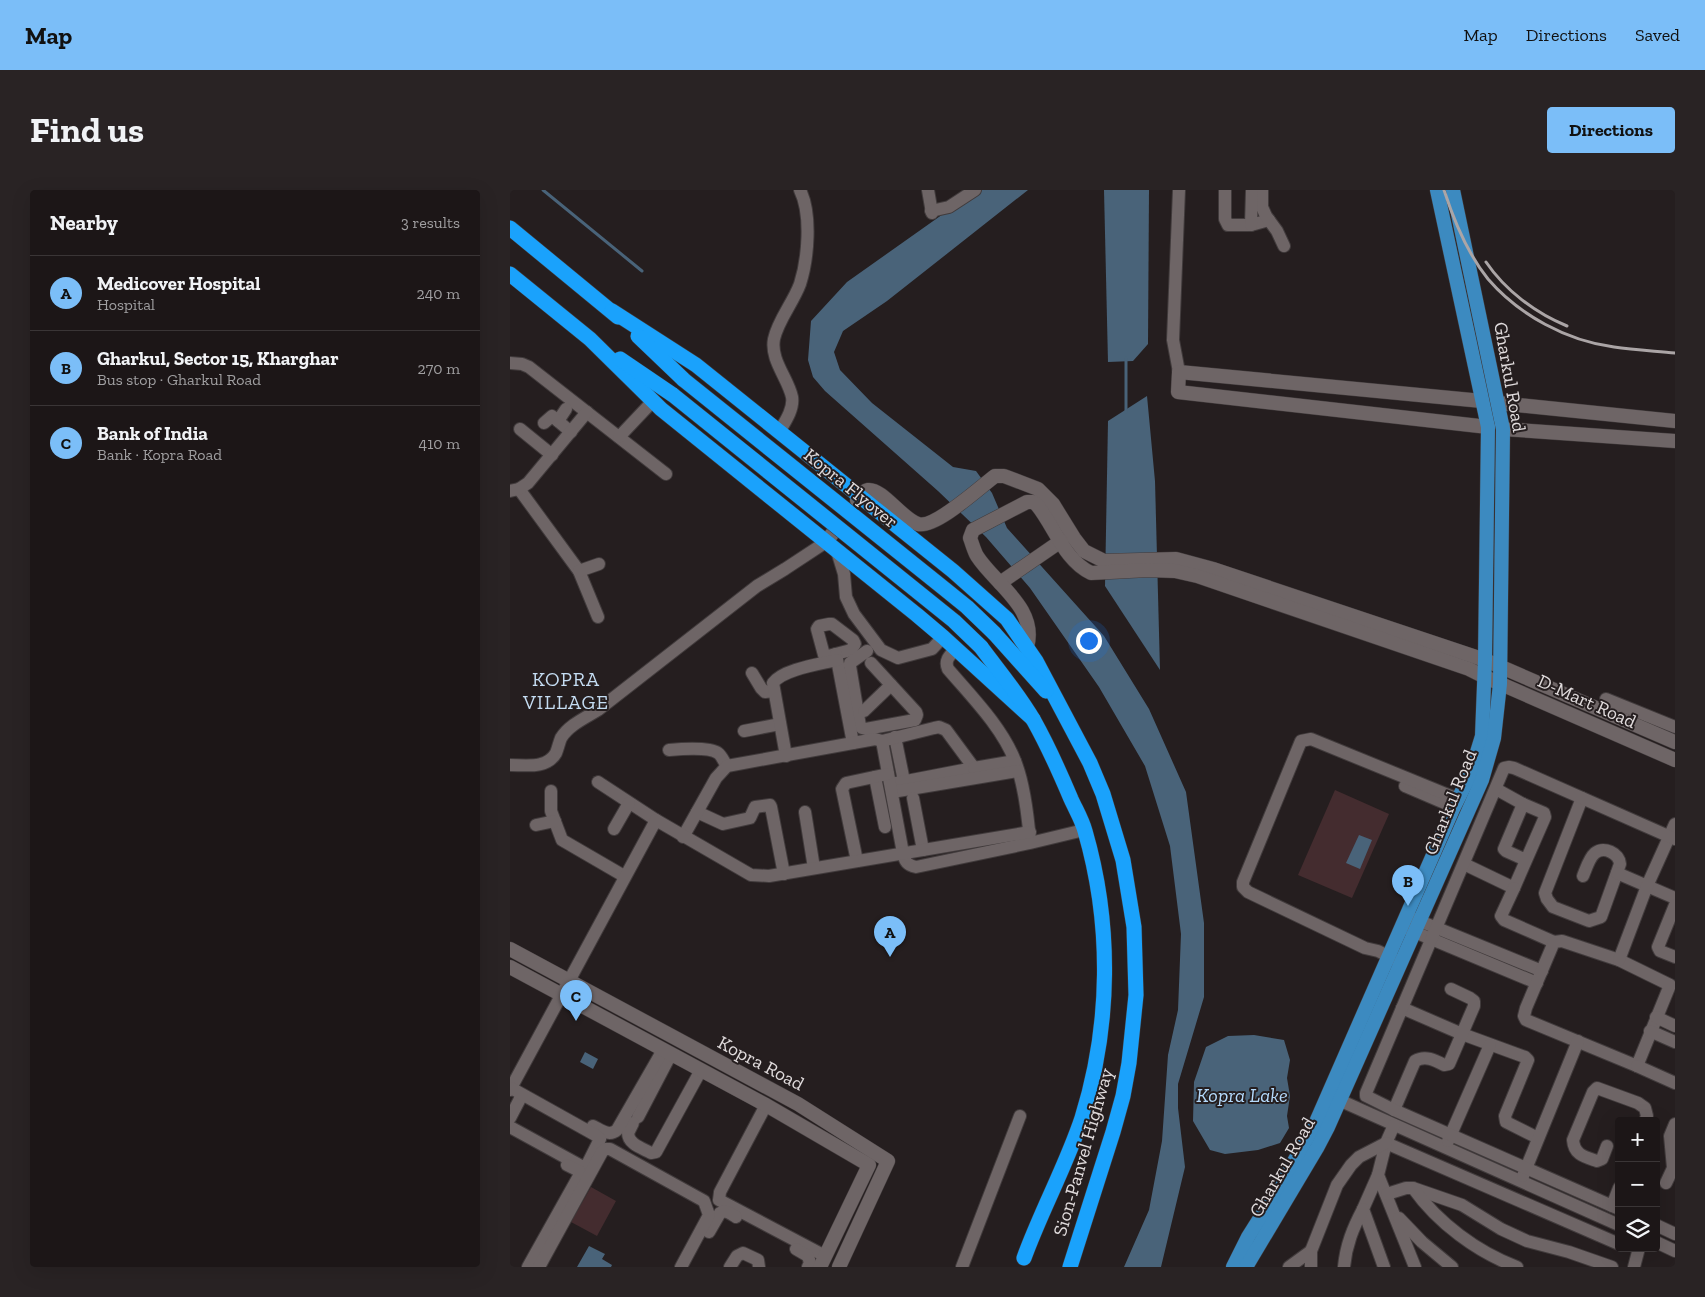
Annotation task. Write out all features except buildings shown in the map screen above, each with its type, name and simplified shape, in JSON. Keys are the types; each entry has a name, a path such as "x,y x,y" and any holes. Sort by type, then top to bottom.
{"highway":[{"path":"510,228 612,311 696,365 986,600 1007,619 1027,647 1048,682 1057,704"},
{"path":"510,274 590,339 653,401 832,542 943,637 1033,719"},
{"name":"Kopra Flyover","path":"612,311 684,380 960,602 994,633 1057,704"},
{"name":"Kopra Flyover","path":"590,339 673,395 948,616 981,647 1033,719"},
{"name":"Sion-Panvel Highway","path":"1057,704 1090,763 1114,827 1130,893 1136,961 1133,1029 1122,1096 1113,1132 1070,1267"},
{"name":"Sion-Panvel Highway","path":"1024,1258 1081,1119 1090,1088 1102,1026 1105,962 1099,898 1084,830 1062,776 1033,719"}],"main road":[{"name":"Gharkul Road","path":"1411,924 1456,803 1470,775 1479,748 1482,736 1485,677 1488,427 1437,190"},
{"name":"Gharkul Road","path":"1246,1267 1317,1148 1334,1098 1389,957 1411,924 1487,766 1494,738 1501,667 1503,429 1453,190"},
{"name":"Gharkul Road","path":"1234,1267 1248,1237 1334,1098"}],"street":[{"path":"779,432 790,413 792,398 780,370 773,345 777,329 800,284 806,253 808,223 806,208 800,190"},
{"path":"928,190 934,211"},
{"path":"934,211 936,190"},
{"path":"934,211 953,205 975,190"},
{"path":"1179,190 1173,340 1178,372 1178,392 1488,427"},
{"path":"1225,190 1226,223 1228,225 1251,225 1269,220"},
{"path":"1251,225 1252,190"},
{"path":"1262,190 1262,207 1284,246"},
{"path":"510,363 529,367 666,474"},
{"path":"1178,372 1482,401"},
{"path":"1319,408 1320,386"},
{"path":"619,437 653,401"},
{"path":"1498,403 1675,421"},
{"path":"558,421 566,409"},
{"path":"587,412 528,483 515,490 579,571 598,617"},
{"path":"544,423 550,416 571,432"},
{"path":"520,429 552,455"},
{"path":"1503,429 1675,441"},
{"path":"858,498 866,490 879,493 905,516 918,524 926,524 942,518 995,476 1004,476 1038,488 1053,504 1084,551 1103,567"},
{"path":"1027,647 1030,638 1026,617 976,555 970,538 972,530 1016,506 1033,502 1037,505 1055,545 1083,569 1091,572 1103,567 1148,570 1175,565"},
{"path":"510,765 539,765 552,759 561,739 578,722 598,710 757,586 832,542 844,574 846,597 854,614 880,650 898,658 932,649 943,637"},
{"path":"1000,583 1055,545"},
{"path":"579,571 599,564"},
{"name":"D-Mart Road","path":"1175,565 1213,569 1485,660 1675,742"},
{"name":"D-Mart Road","path":"1175,565 1197,576 1469,669 1675,760"},
{"path":"956,649 946,660 946,664 993,722 1017,766 1025,798 1030,838"},
{"path":"786,756 773,683 780,677 837,657 853,743"},
{"path":"684,837 716,778 727,766 853,743 876,732 913,722 917,718 916,712 869,657 850,663 849,669 860,726 864,729 876,732 895,738 934,728 942,728 946,730 974,768"},
{"path":"752,673 765,692 774,691"},
{"path":"891,685 863,707 868,721 876,732 890,784 904,860 909,866 916,867 1030,838"},
{"path":"1606,699 1675,727"},
{"path":"744,730 780,724"},
{"path":"895,738 923,850"},
{"path":"1366,945 1248,892 1243,887 1242,882 1301,741 1311,739 1456,803"},
{"path":"669,750 717,752 727,766"},
{"path":"909,793 974,768 1017,766"},
{"path":"857,861 842,789 846,783 875,777 909,793 1017,766"},
{"path":"1615,1207 1394,1110 1370,1099 1366,1096 1366,1093 1504,768 1509,766 1582,798 1673,833 1647,886 1619,960"},
{"path":"875,777 885,827"},
{"path":"598,782 656,820 751,875 770,876 923,850 1084,830"},
{"path":"1405,786 1437,794"},
{"path":"1496,789 1544,813 1545,817 1501,916 1504,920 1554,942 1562,941 1619,960 1672,986 1656,1017 1637,1066"},
{"path":"551,791 551,811 564,842 624,876"},
{"path":"1582,798 1545,893 1554,907 1589,921 1596,920 1601,917 1620,864 1620,859 1615,854 1603,850 1592,855 1584,876"},
{"path":"614,829 629,803"},
{"path":"1523,804 1504,849 1526,860"},
{"path":"697,812 723,824 750,818 755,807 770,805 784,874"},
{"path":"805,812 814,868"},
{"path":"510,1118 514,1088 624,876 656,820"},
{"path":"536,825 555,822"},
{"path":"1464,864 1514,888"},
{"path":"1617,873 1675,898"},
{"path":"1675,905 1658,947 1660,950 1675,957"},
{"path":"1411,924 1539,977"},
{"path":"1338,930 1389,957"},
{"path":"1554,942 1524,1016 1526,1020 1675,1083"},
{"name":"Kopra Road","path":"510,949 802,1107 888,1162 839,1267"},
{"name":"Kopra Road","path":"510,967 766,1105 868,1165 823,1261"},
{"path":"1394,1110 1416,1061 1421,1058 1431,1059 1444,1065 1448,1064 1474,1006 1474,1001 1470,998 1451,989"},
{"path":"1402,1008 1462,1034 1525,1057 1528,1060 1505,1116 1506,1122 1538,1138"},
{"path":"1656,1017 1675,1026"},
{"path":"1650,1031 1675,1042"},
{"path":"1520,1182 1578,1042"},
{"path":"1446,1148 1490,1044"},
{"path":"514,1088 605,1133 612,1133 617,1130 668,1052"},
{"path":"668,1052 627,1137 651,1153 656,1152 701,1070"},
{"path":"510,1127 581,1167 586,1165 599,1141 597,1136 514,1088"},
{"path":"1606,1146 1602,1159 1598,1161 1578,1154 1573,1148 1572,1140 1593,1092 1597,1088 1638,1103 1645,1108 1647,1117"},
{"path":"1334,1098 1615,1223"},
{"path":"766,1105 720,1192 719,1200 823,1261"},
{"path":"962,1267 1020,1116"},
{"path":"1666,1183 1673,1168 1670,1136 1675,1124"},
{"path":"1344,1267 1350,1235 1378,1175 1386,1143 1394,1125"},
{"path":"510,1134 579,1173 528,1267"},
{"path":"850,1154 857,1141"},
{"path":"1386,1143 1615,1242"},
{"path":"1311,1267 1311,1251 1337,1185 1359,1157 1386,1143"},
{"path":"539,1267 602,1152 605,1149 610,1149 704,1201 709,1215 681,1267"},
{"path":"1378,1175 1415,1267"},
{"path":"1387,1194 1406,1188 1413,1188 1462,1205 1501,1229 1527,1241 1569,1252 1612,1267"},
{"path":"1413,1188 1441,1221 1477,1246 1517,1267"},
{"path":"1362,1208 1384,1267"},
{"path":"690,1267 722,1211 808,1256 810,1263 808,1267"},
{"path":"1395,1215 1422,1242 1452,1267"},
{"path":"1660,1227 1675,1234"},
{"path":"1660,1244 1675,1250"},
{"path":"1289,1267 1311,1251"},
{"path":"1634,1267 1636,1252"},
{"path":"730,1267 737,1256 744,1253 758,1260 759,1267"}],"shaded area":[{"path":"1335,790 1389,814 1352,898 1298,875"},
{"path":"591,1187 616,1201 597,1236 571,1222"}],"water":[{"path":"977,190 1028,190 887,301 843,331 834,352 840,370 872,403 953,467 976,471 992,493 1007,528 1104,636 1149,709 1186,792 1204,923 1204,997 1178,1084 1178,1108 1185,1167 1161,1267 1124,1267 1149,1210 1162,1141 1168,1055 1178,1010 1181,934 1170,846 1145,766 1099,687 1030,588 986,537 938,491 825,391 813,377 808,360 811,321 847,282"},
{"path":"1104,190 1149,190 1148,344 1133,361 1108,362"},
{"path":"1147,396 1155,481 1160,670 1105,586 1108,421"},
{"path":"1359,835 1372,840 1360,869 1346,863"},
{"name":"Kopra Lake","path":"1254,1035 1284,1040 1290,1060 1287,1078 1290,1096 1287,1116 1289,1128 1280,1143 1258,1150 1225,1154 1210,1150 1193,1121 1194,1082 1206,1047 1228,1036"},
{"path":"585,1052 598,1059 593,1069 580,1062"},
{"path":"589,1246 605,1254 602,1259 612,1265 611,1267 577,1267"}],"waterway":[{"path":"543,190 642,271"},
{"path":"1126,358 1126,412"}],"railway":[{"path":"1444,190 1462,236 1480,269 1500,292 1529,315 1562,332 1596,344 1675,353"},
{"path":"1486,262 1502,282 1522,300 1555,321 1567,326"}],"place":[{"name":"Gharkul, Sector 15, Kharghar","path":"1408,906"},
{"name":"Medicover Hospital","path":"890,957"},
{"name":"Bank of India","path":"576,1021"}],"district":[{"name":"KOPRA VILLAGE","path":"566,690"}]}
